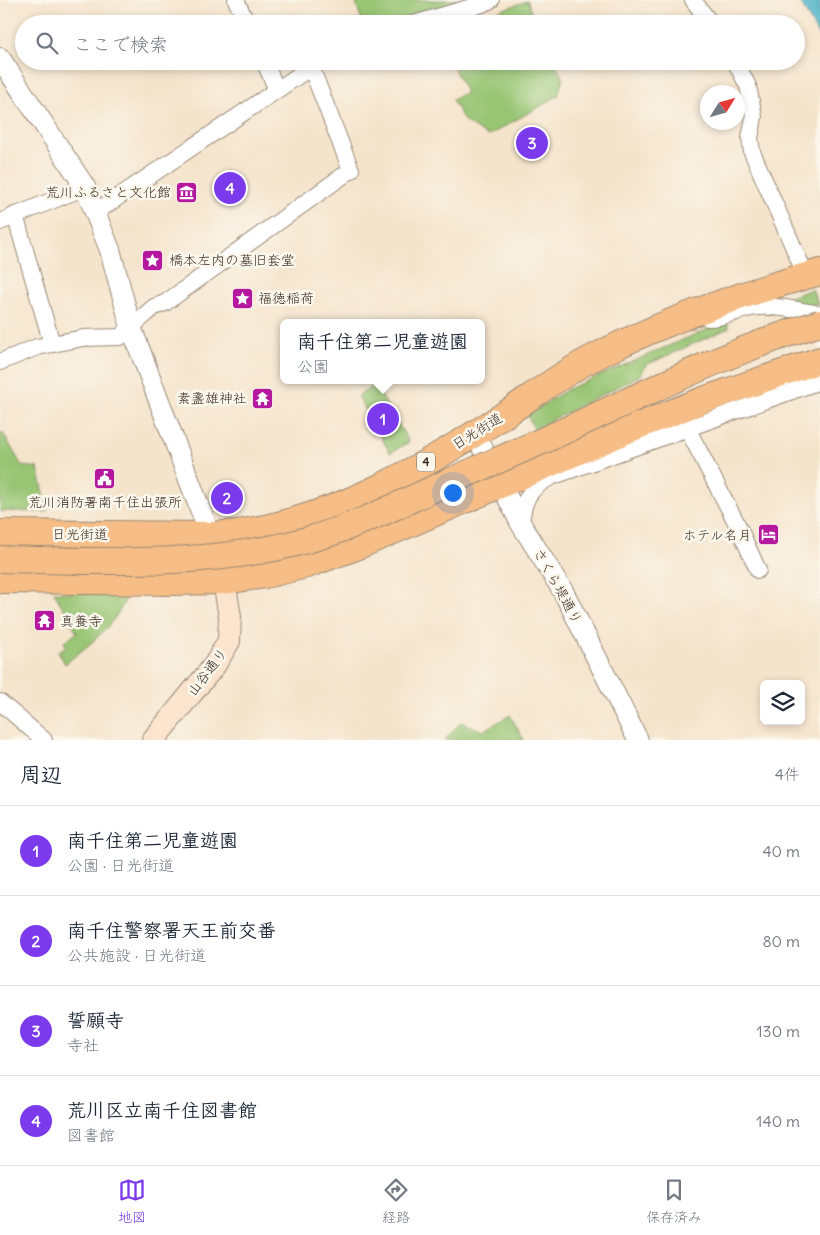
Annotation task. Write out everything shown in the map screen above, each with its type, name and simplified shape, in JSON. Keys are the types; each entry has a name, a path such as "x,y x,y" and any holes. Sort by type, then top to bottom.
{"highway":[{"name":"日光街道","path":"0,533 210,535 244,532 306,517 355,499 397,479 476,433 586,361 680,317 742,295 813,274"},
{"name":"日光街道","path":"0,558 104,561 199,559 261,550 308,540 354,524 561,433 680,377 780,335 820,323"},
{"path":"0,580 224,581 265,575 306,565 339,554 668,414 815,369"}],"main road":[{"name":"山谷通り","path":"153,740 214,666 229,641 230,617 224,581 210,535"}],"street":[{"path":"236,0 242,15"},
{"path":"445,15 491,0"},
{"path":"693,0 704,15"},
{"path":"0,58 85,187 110,250 131,327 210,535"},
{"path":"268,70 277,90"},
{"path":"96,212 307,70"},
{"path":"0,362 37,347 83,338 120,337 154,307 165,303 351,170 318,70"},
{"path":"740,70 748,86 754,117 750,138 752,152 813,274"},
{"path":"52,344 8,218 85,187"},
{"path":"680,317 716,318 758,307 784,308 820,314"},
{"path":"521,524 525,502 538,483 687,428 815,369"},
{"path":"687,428 737,524 758,570"},
{"name":"さくら堤通り","path":"476,433 521,524 564,591 638,740"},
{"path":"0,702 44,740"}],"green space":[{"path":"355,0 468,0 414,15 360,15"},
{"path":"527,1 532,15 487,15"},
{"path":"455,70 559,70 563,78 558,96 488,136 465,122 452,100 466,92"},
{"path":"812,289 818,305 786,301 785,299"},
{"path":"727,321 729,328 646,365 641,375 534,429 527,415 568,389"},
{"path":"375,385 409,442 390,453 358,396"},
{"path":"3,433 22,466 38,468 47,512 0,511 0,434"},
{"path":"54,592 119,594 125,601 120,611 106,628 65,664 58,651 66,647 64,641 77,633"},
{"path":"510,715 524,740 445,740 461,722 483,731"}],"water":[{"path":"799,0 820,0 820,39"}],"place":[{"name":"誓願寺","path":"532,143"},
{"name":"荒川区立南千住図書館","path":"230,188"},
{"name":"荒川ふるさと文化館","path":"187,192"},
{"name":"橋本左内の墓旧套堂","path":"153,260"},
{"name":"福徳稲荷","path":"242,298"},
{"name":"素盞雄神社","path":"263,398"},
{"name":"南千住第二児童遊園","path":"383,419"},
{"name":"荒川消防署南千住出張所","path":"105,479"},
{"name":"南千住警察署天王前交番","path":"227,498"},
{"name":"ホテル名月","path":"768,535"},
{"name":"真養寺","path":"44,621"}]}
